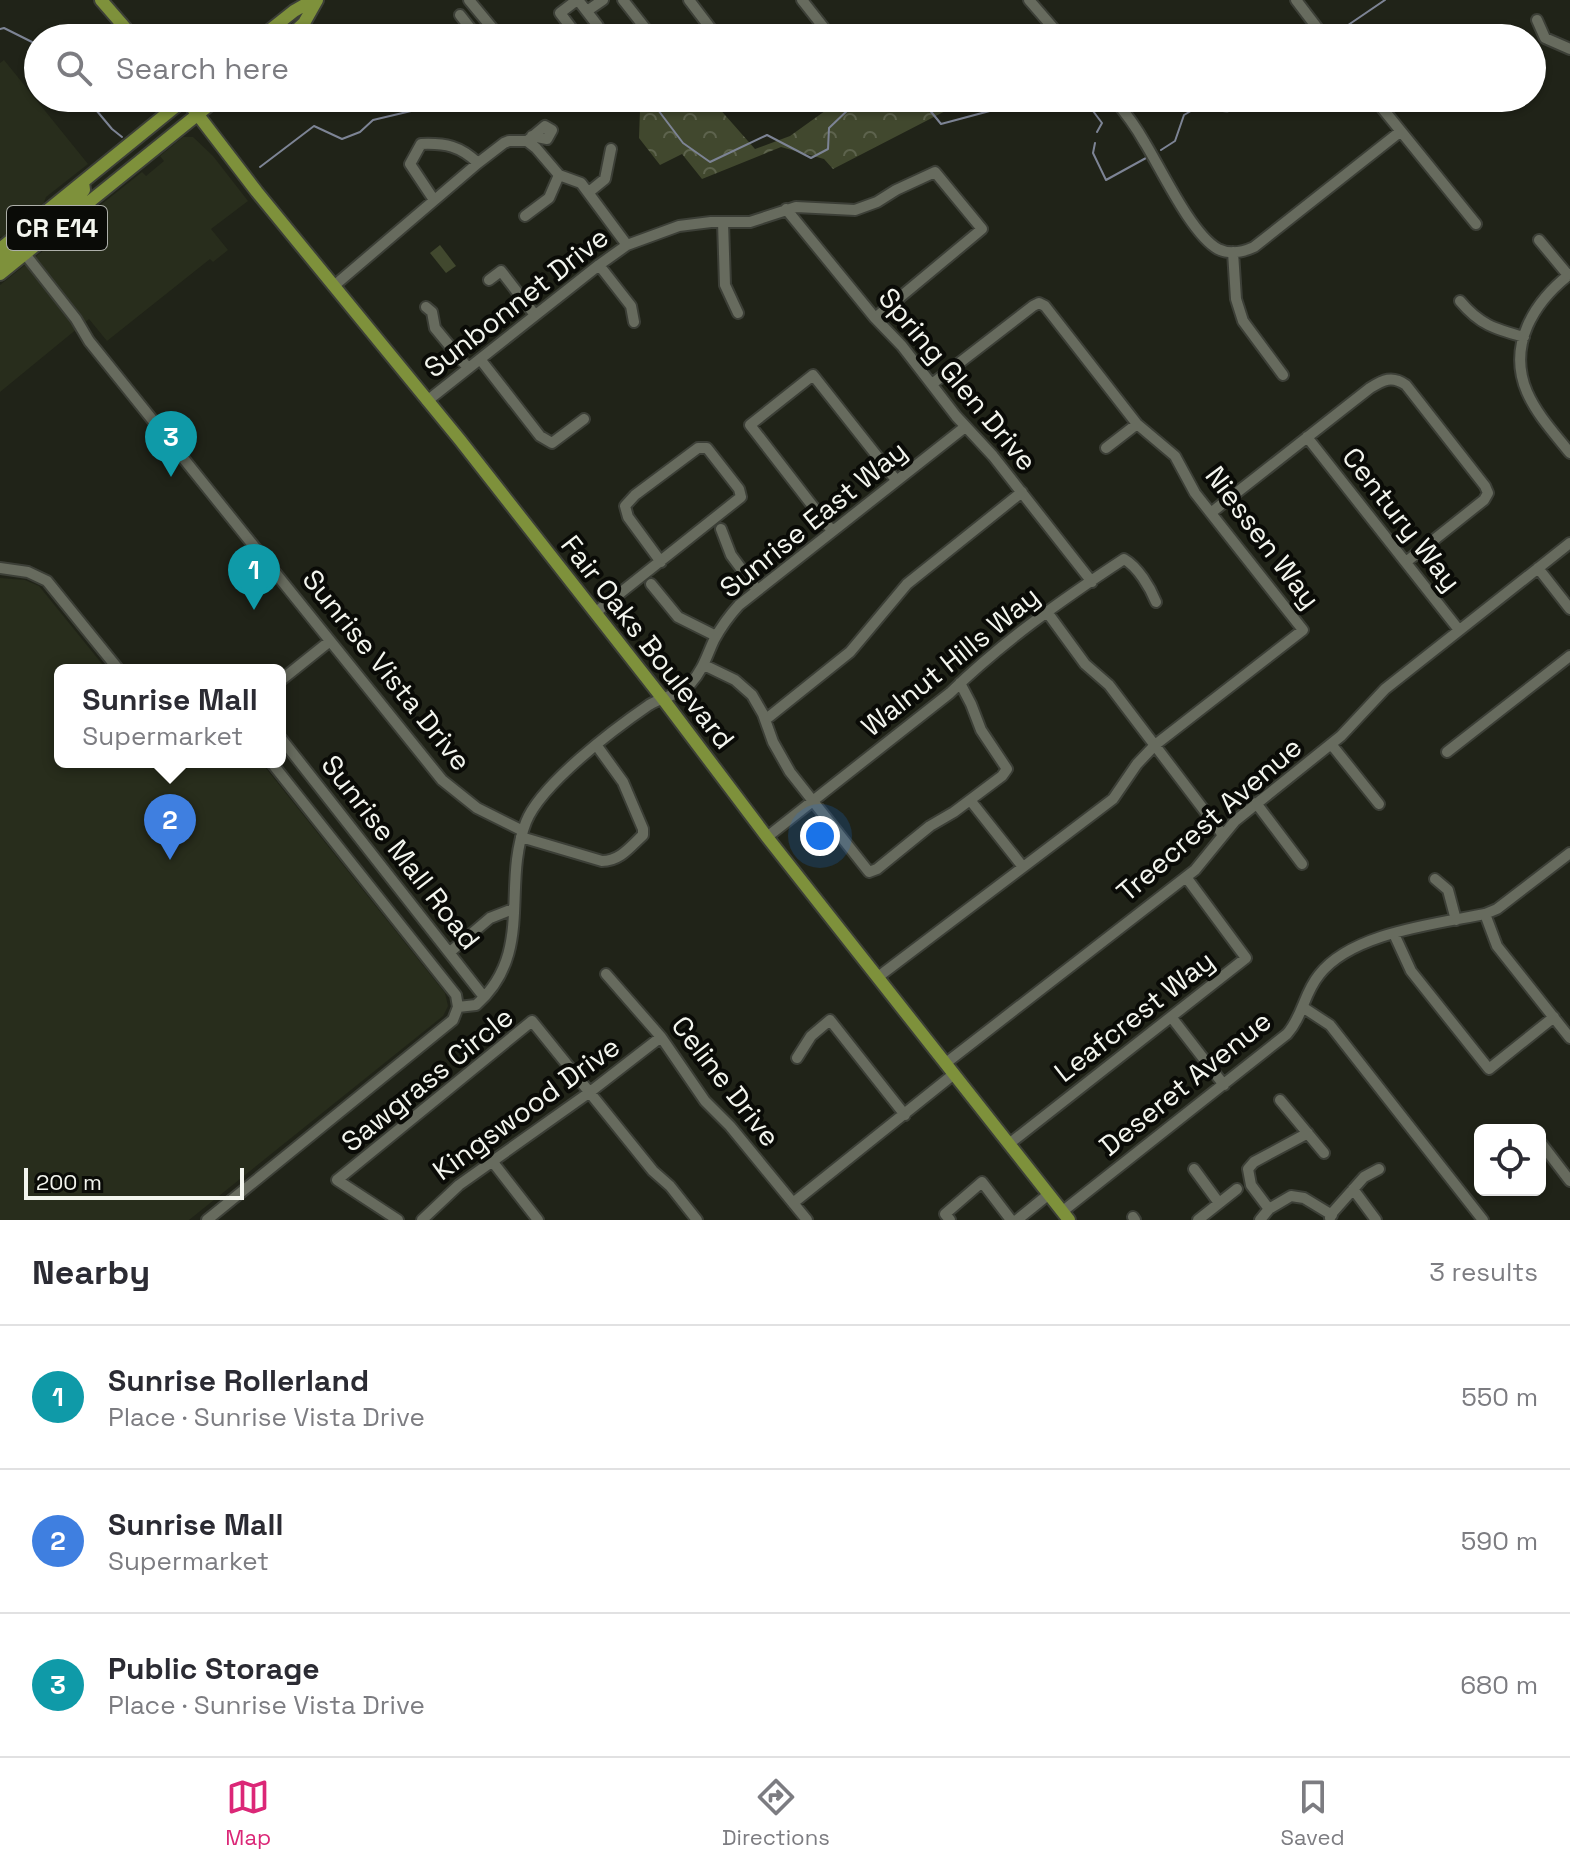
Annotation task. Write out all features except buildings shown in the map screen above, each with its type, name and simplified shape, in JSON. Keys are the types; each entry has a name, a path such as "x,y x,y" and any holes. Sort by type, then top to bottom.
{"main road":[{"path":"101,0 122,24"},
{"path":"278,24 315,0"},
{"path":"303,24 315,0"},
{"name":"CR E14","path":"0,249 168,112"},
{"name":"CR E14","path":"0,274 200,112"},
{"name":"Fair Oaks Boulevard","path":"197,114 663,699 767,837 1066,1216"},
{"path":"25,254 27,239 78,198 84,190 83,182"},
{"path":"0,262 15,248 16,236"}],"street":[{"path":"469,0 489,24"},
{"path":"569,24 560,13 578,0 597,24"},
{"path":"587,11 603,0"},
{"path":"623,0 642,24"},
{"path":"689,0 707,24"},
{"path":"802,0 821,24"},
{"path":"1029,0 1050,24"},
{"path":"1296,0 1314,24"},
{"path":"460,15 468,24"},
{"path":"1537,20 1539,24"},
{"path":"1546,38 1570,49"},
{"path":"1123,112 1144,140 1167,185 1207,240 1216,248 1233,252 1254,247 1401,131"},
{"path":"1385,112 1476,224"},
{"path":"335,285 504,143 530,139 559,175 581,183 627,245"},
{"path":"434,200 410,164 421,144 445,143 478,163"},
{"path":"589,192 605,179 611,149"},
{"name":"Sunbonnet Drive","path":"427,401 627,245 679,226 757,221 786,209 855,210 867,207 935,172 982,229 875,318"},
{"path":"525,216 549,198 559,175"},
{"name":"Spring Glen Drive","path":"786,209 875,318 902,346 965,427 993,456 1092,582"},
{"path":"723,222 725,285 738,313"},
{"path":"1539,240 1569,274 1546,294 1534,310 1524,337 1522,365 1526,390 1570,453"},
{"path":"1233,252 1236,299 1243,321 1283,375"},
{"name":"Sunrise Vista Drive","path":"25,254 76,319 89,341 442,780 477,808 522,834 602,861 611,861 643,835 623,782 597,746"},
{"path":"599,265 631,306 634,322"},
{"path":"489,280 501,271 535,315"},
{"path":"1460,301 1474,318 1524,337"},
{"name":"Niessen Way","path":"878,977 1113,799 1137,764 1155,745 1303,630 1195,493 1175,456 1137,424 1045,306 1039,303 932,384"},
{"path":"426,307 432,312 435,328 468,368"},
{"path":"480,359 540,436 552,443 584,419"},
{"path":"832,531 750,425 771,408 813,375 896,480"},
{"path":"1212,512 1383,380 1392,378 1406,385 1488,493 1484,500 1406,562"},
{"path":"1106,448 1137,424"},
{"name":"Sunrise East Way","path":"484,997 503,973 512,941 522,834 532,809 549,787 651,703 683,690 704,665 716,636 730,615 757,590 965,427"},
{"name":"Century Way","path":"1307,437 1459,630"},
{"path":"595,613 661,562 741,497 739,489 707,448 698,448 625,506 628,517 661,562"},
{"path":"765,720 850,652 907,584 1022,492"},
{"path":"721,529 731,555 757,590"},
{"name":"Treecrest Avenue","path":"946,1063 1186,877 1256,803 1331,744 1385,689 1570,543"},
{"name":"Walnut Hills Way","path":"767,837 1047,612 1124,559 1148,586 1156,602"},
{"path":"0,568 28,572 47,581 114,664"},
{"path":"1538,568 1570,609"},
{"path":"651,584 678,617 716,636"},
{"path":"1047,612 1085,664 1109,685 1223,835"},
{"path":"286,676 330,641"},
{"path":"1447,752 1570,656"},
{"path":"704,665 744,686 759,705 781,758 869,872 970,800 1007,769 981,730 960,683"},
{"path":"1331,744 1379,804"},
{"name":"Sunrise Mall Road","path":"286,745 484,997"},
{"path":"207,1220 453,1020 458,1007 456,995 276,768"},
{"path":"970,800 1023,867"},
{"path":"1256,803 1302,864"},
{"name":"Deseret Avenue","path":"1066,1216 1287,1034 1304,1008 1313,983 1336,958 1369,941 1485,914 1507,903 1570,853"},
{"name":"Leafcrest Way","path":"1009,1144 1246,958 1186,877"},
{"path":"1435,879 1448,890 1456,920"},
{"path":"450,952 490,918 513,909"},
{"path":"1485,914 1497,946 1570,1038"},
{"path":"1394,934 1411,971 1489,1069 1554,1017"},
{"name":"Celine Drive","path":"606,974 661,1037 705,1101 730,1126 807,1220"},
{"path":"458,1007 472,1006 484,997"},
{"path":"1304,1008 1330,1025 1483,1220"},
{"path":"1172,1018 1224,1085"},
{"path":"797,1058 811,1036 830,1020 905,1115"},
{"name":"Sawgrass Circle","path":"398,1220 337,1180 532,1021 590,1092"},
{"name":"Kingswood Drive","path":"422,1220 459,1185 590,1092 661,1037"},
{"path":"793,1203 954,1074"},
{"path":"590,1092 697,1220"},
{"path":"1280,1100 1324,1153"},
{"path":"1269,1209 1251,1185 1248,1169 1254,1162 1308,1133"},
{"path":"1546,1150 1570,1181"},
{"path":"492,1161 538,1220"},
{"path":"1194,1169 1219,1203"},
{"path":"1260,1220 1269,1209 1291,1196 1304,1198 1330,1218 1364,1177 1379,1169"},
{"path":"950,1220 945,1214 982,1182 1014,1220 1049,1194"},
{"path":"1198,1220 1237,1189"},
{"path":"1353,1189 1376,1220"}],"shaded area":[{"path":"4,60 24,85 24,112 46,112 88,164 46,197 42,208 0,237 0,63"},
{"path":"183,137 193,137 213,156 248,201 211,229 228,250 213,262 210,259 107,341 89,319 0,392 0,285 142,172 146,176 164,161 160,156"},
{"path":"0,578 25,580 39,586 102,664 54,664 54,768 266,768 445,993 448,1006 443,1016 189,1220 0,1220"}],"green space":[{"path":"640,112 722,112 755,149 790,136 823,112 943,112 833,169 824,159 781,147 702,179 682,154 660,165 639,138"},
{"path":"440,245 456,266 446,273 430,253"}],"waterway":[{"path":"1350,24 1385,0"},
{"path":"0,29 24,38"},
{"path":"98,112 122,137"},
{"path":"260,167 314,126 342,139 360,132 373,120 407,112"},
{"path":"660,112 683,143 710,162 767,135 811,158 828,149 829,128 846,112"},
{"path":"931,112 941,124 986,112"},
{"path":"1094,112 1102,123 1097,132"},
{"path":"1161,150 1175,141 1184,115 1189,112"},
{"path":"1095,143 1093,153 1106,180 1146,158"}],"place":[{"name":"Public Storage","path":"171,477"},
{"name":"Sunrise Rollerland","path":"254,610"},
{"name":"Sunrise Mall","path":"170,860"}]}
